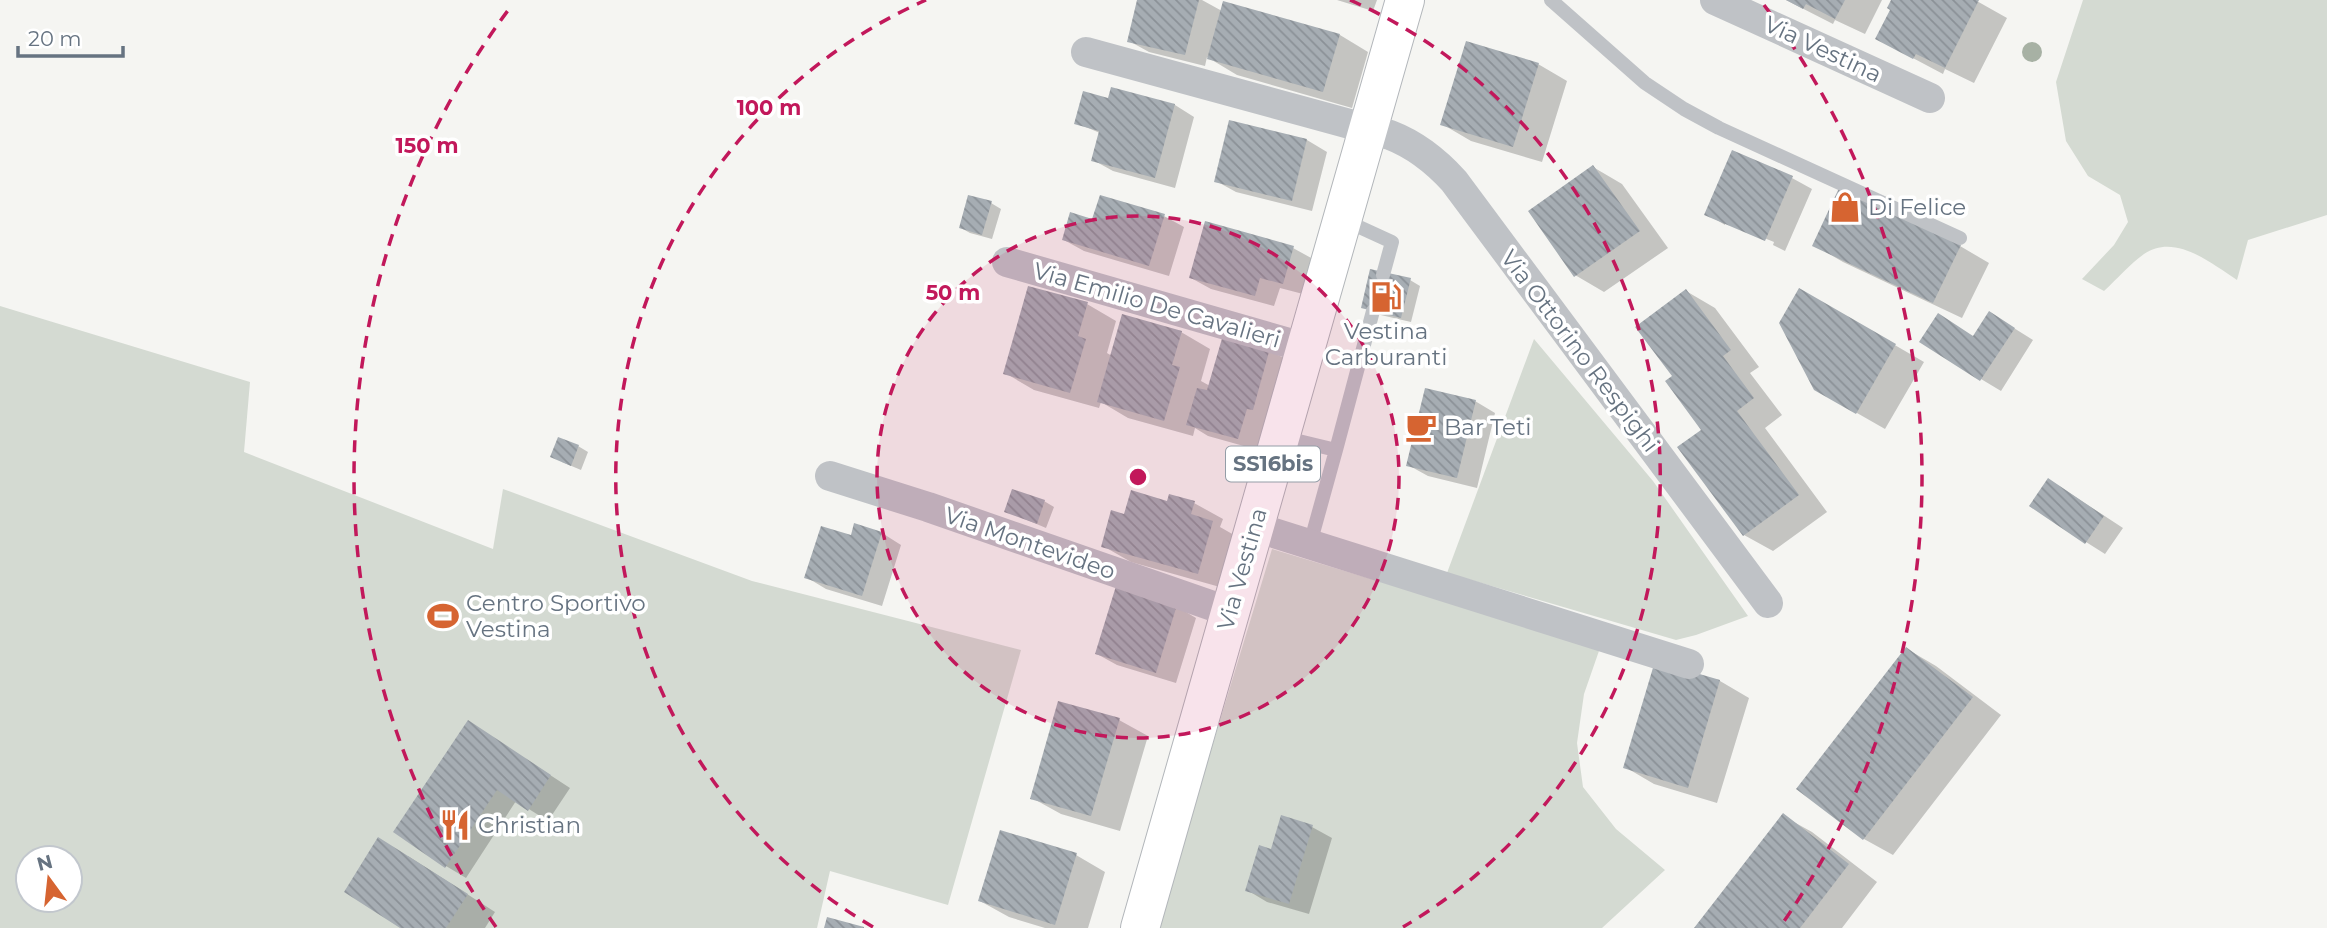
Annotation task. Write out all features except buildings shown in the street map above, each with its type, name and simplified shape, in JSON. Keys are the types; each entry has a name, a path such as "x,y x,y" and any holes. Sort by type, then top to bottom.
{"main road":[{"name":"Via Vestina","path":"1140,928 1405,0"}],"street":[{"name":"Via Vestina","path":"1715,0 1930,99"},
{"path":"1086,52 1368,129"},
{"name":"Via Ottorino Respighi","path":"1368,129 1411,144 1433,159 1454,181 1768,603"},
{"name":"Via Emilio De Cavalieri","path":"1007,262 1306,348"},
{"name":"Via Montevideo","path":"830,476 928,507 1230,612"},
{"path":"1255,527 1689,664"}],"lane":[{"path":"1551,0 1645,83 1684,109 1719,128 1960,238"},
{"path":"1343,219 1392,242 1383,275"},
{"path":"1310,544 1373,311"},
{"path":"1280,436 1336,450"}],"shaded area":[{"path":"2083,0 2327,0 2327,215 2248,240 2237,280 2192,253 2168,247 2156,248 2144,254 2104,291 2082,279 2114,245 2128,222 2120,195 2088,176 2066,141 2056,82"},
{"name":"Centro Sportivo Vestina","path":"0,306 250,382 244,452 493,549 503,489 752,581 1021,650 948,905 830,871 817,928 0,928"},
{"path":"1534,339 1653,481 1748,616 1676,640 1447,573"},
{"path":"1272,549 1600,648 1584,694 1577,743 1583,787 1616,829 1665,870 1602,928 1157,928"}],"place":[{"name":"Di Felice","path":"1845,207"},
{"name":"Vestina Carburanti","path":"1386,297"},
{"name":"Bar Teti","path":"1421,427"},
{"name":"Centro Sportivo Vestina","path":"443,616"},
{"name":"Christian","path":"455,825"}]}
